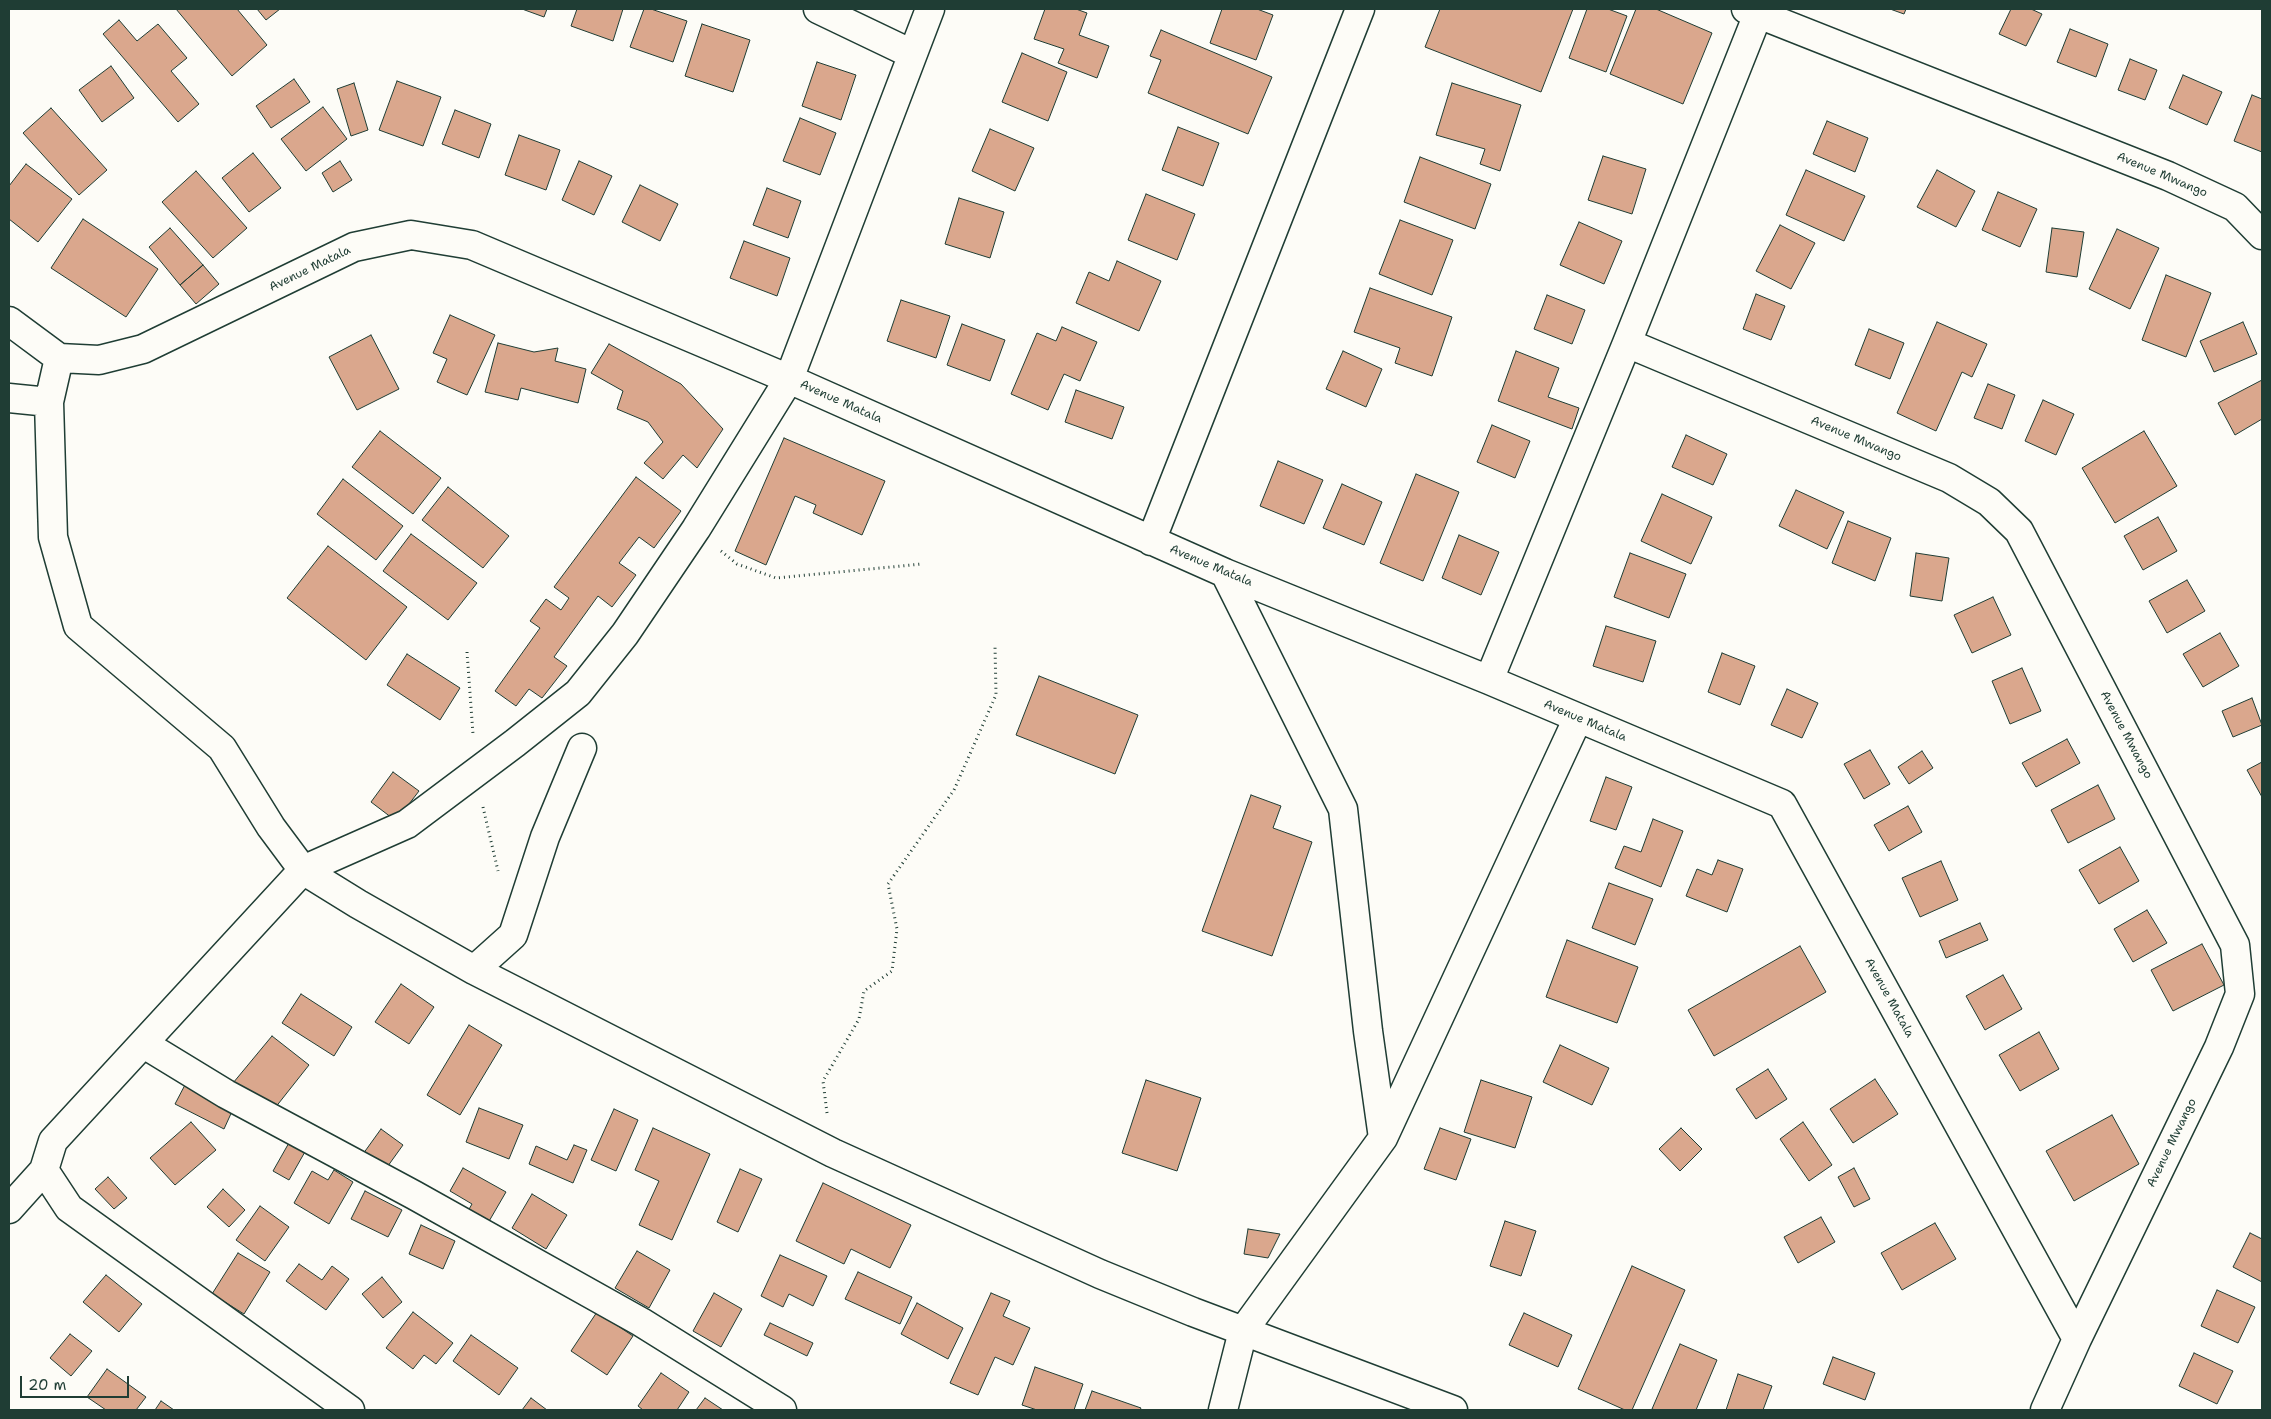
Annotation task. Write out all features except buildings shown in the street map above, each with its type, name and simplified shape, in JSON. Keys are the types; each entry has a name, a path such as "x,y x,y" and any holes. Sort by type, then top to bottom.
{"street":[{"path":"818,9 912,54"},
{"path":"9,1209 44,1170 53,1140 144,1044 303,870 407,824 578,693 625,634 696,529 789,379 930,9"},
{"path":"1151,541 1360,9"},
{"path":"1489,680 1627,343 1755,10"},
{"name":"Avenue Mwango","path":"1755,10 2168,176 2235,207 2262,235"},
{"name":"Avenue Matala","path":"59,358 99,360 143,349 354,247 412,235 472,245 789,379 1225,573 1489,680 1782,804 2077,1339"},
{"path":"9,321 59,358 48,402 53,537 78,626 222,748 271,827 303,870 358,904 474,970 833,1153 1100,1274 1243,1331 1453,1410"},
{"name":"Avenue Mwango","path":"1627,343 1949,478 1988,502 2019,531 2235,945 2240,994 2226,1029 2077,1339"},
{"path":"9,398 48,402"},
{"path":"1225,573 1343,809 1368,1031 1383,1138"},
{"path":"1222,1410 1243,1331 1383,1138 1578,718"},
{"path":"474,970 513,935 545,837 582,748"},
{"path":"144,1044 226,1094 414,1195 641,1322 782,1410"},
{"path":"44,1170 68,1208 350,1410"},
{"path":"2045,1410 2077,1339"}],"path":[{"path":"696,529 737,564 776,578 922,564"},
{"path":"833,1153 823,1081 859,1019 864,992 892,971 897,929 888,884 954,790 996,695 996,646"}]}
